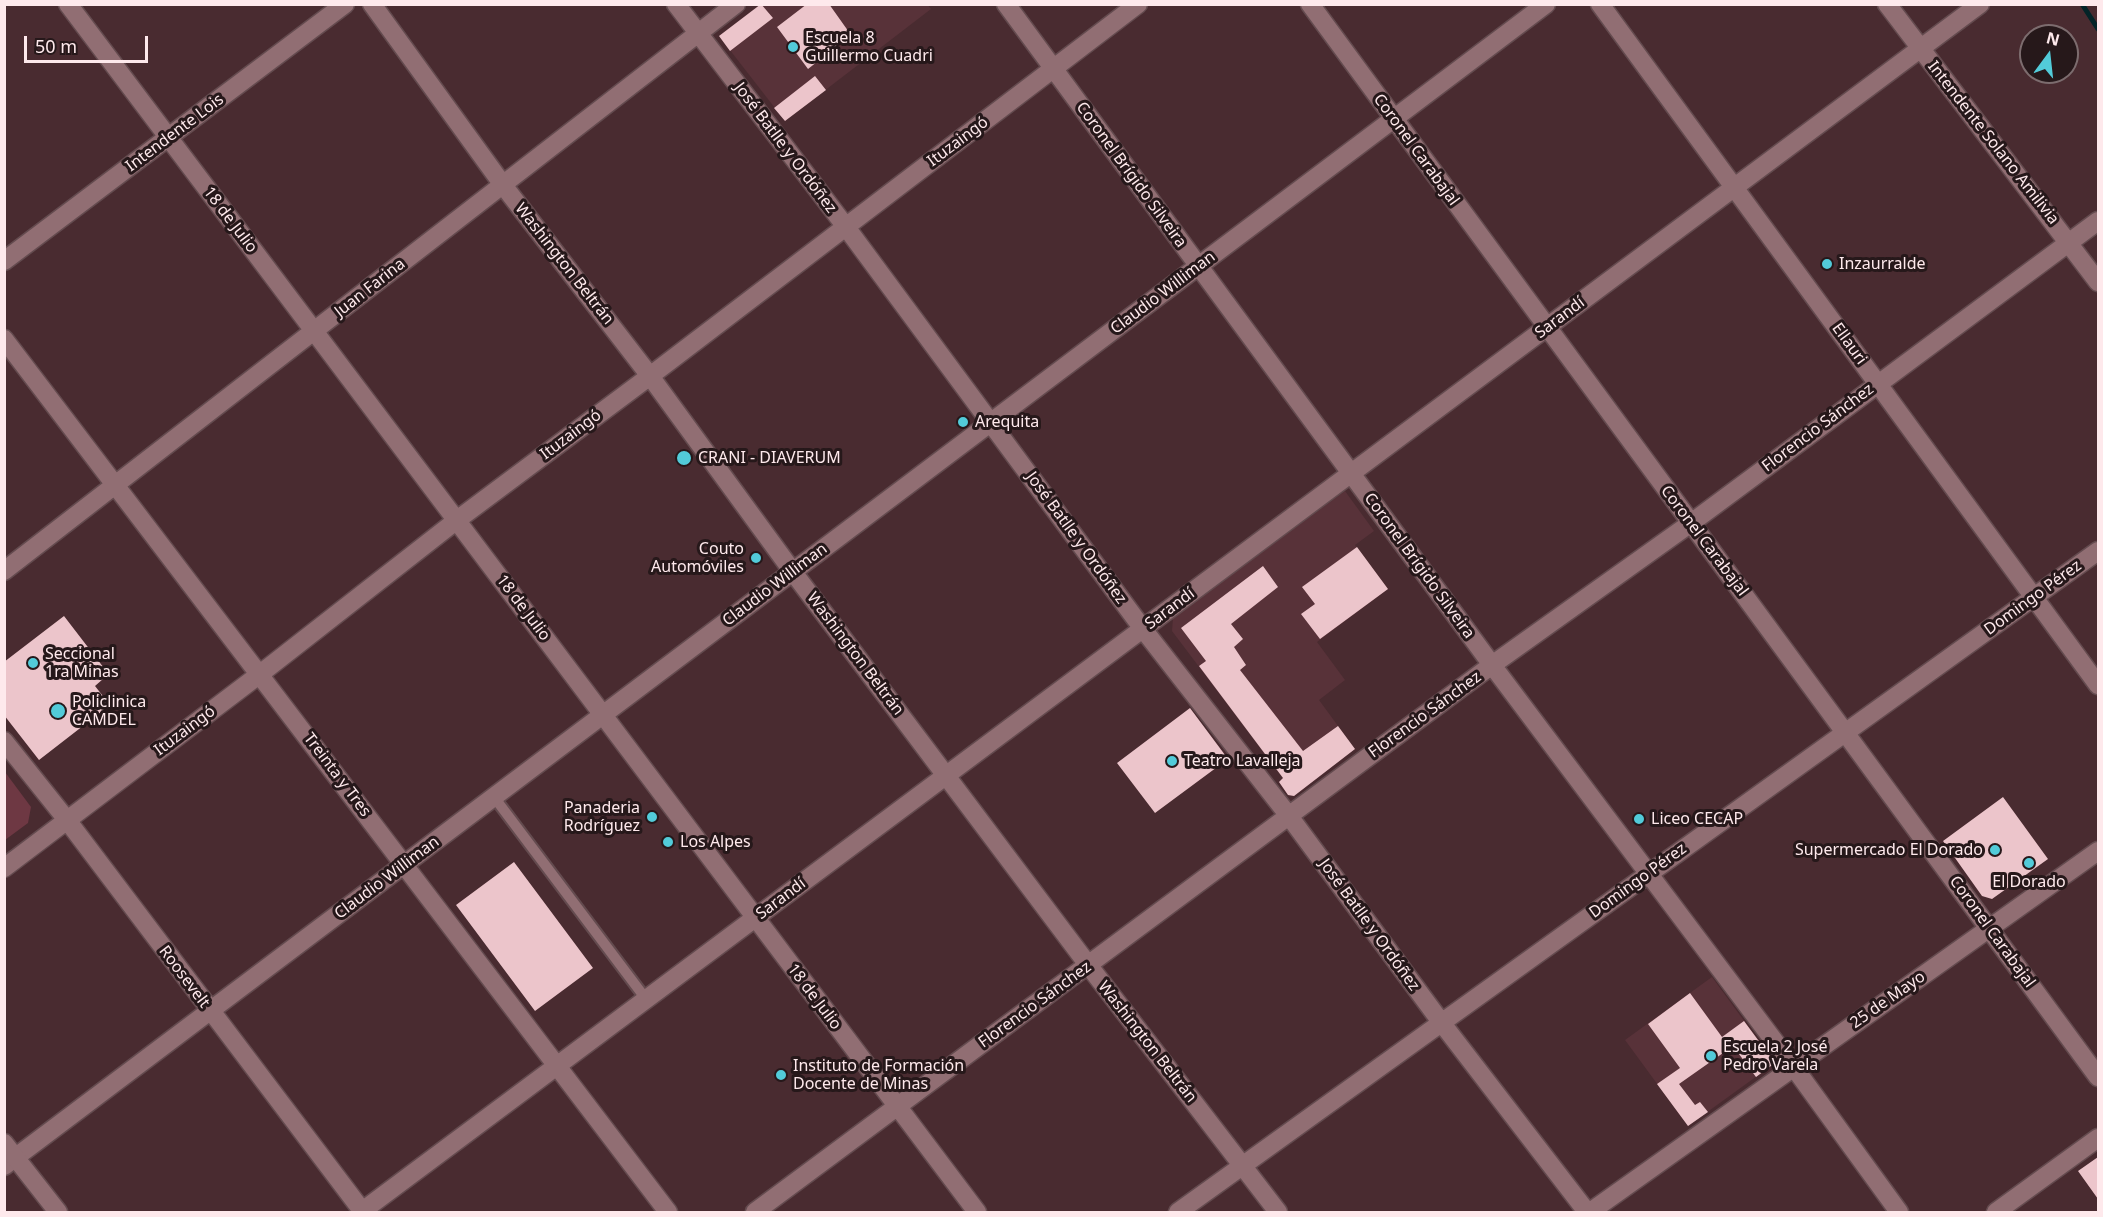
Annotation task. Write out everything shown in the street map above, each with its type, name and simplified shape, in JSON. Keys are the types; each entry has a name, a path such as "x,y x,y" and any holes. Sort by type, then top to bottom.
{"street":[{"name":"18 de Julio","path":"68,4 977,1212"},
{"name":"Intendente Lois","path":"4,261 345,4"},
{"name":"Washington Beltrán","path":"372,4 503,185 650,376 793,572 1089,966 1278,1212"},
{"name":"José Batlle y Ordóñez","path":"676,4 846,227 1143,629 1588,1212"},
{"name":"Juan Farina","path":"4,572 736,4"},
{"name":"Coronel Brígido Silveira","path":"1006,4 1492,665 1793,1066 1899,1212"},
{"name":"Ituzaingó","path":"4,868 260,674 457,520 1138,4"},
{"name":"Coronel Carabajal","path":"1310,4 2098,1077"},
{"name":"Claudio Williman","path":"10,1162 1546,4"},
{"name":"Ellauri","path":"1600,4 2098,685"},
{"name":"Intendente Solano Amilivia","path":"1887,4 2098,282"},
{"name":"Sarandí","path":"362,1212 1980,4"},
{"name":"Florencio Sánchez","path":"755,1212 1492,665 1691,523 2098,221"},
{"name":"Treinta y Tres","path":"4,339 668,1212"},
{"name":"Domingo Pérez","path":"1178,1212 2098,550"},
{"name":"Roosevelt","path":"4,741 67,820 362,1212"},
{"name":"25 de Mayo","path":"1588,1212 1990,929 2098,850"},
{"path":"1996,1212 2098,1138"},
{"path":"4,1143 10,1162 58,1212"}],"lane":[{"path":"494,797 646,999"}],"shaded area":[{"path":"927,4 931,9 785,121 719,36 761,5"},
{"path":"1345,491 1374,531 1355,545 1388,589 1317,642 1345,680 1319,700 1355,749 1294,796 1288,795 1279,782 1283,778 1172,631 1173,618"},
{"path":"5,772 31,807 28,823 5,840"},
{"path":"1712,977 1775,1063 1688,1126 1625,1040"}],"building":[{"path":"761,4 773,18 730,51 719,36"},
{"path":"807,4 829,4 851,35 808,69 777,27"},
{"path":"815,76 826,90 785,121 774,108"},
{"path":"1357,547 1388,589 1320,639 1301,614 1315,604 1302,587"},
{"path":"1263,566 1278,587 1231,624 1243,639 1234,647 1246,665 1240,670 1303,751 1338,726 1355,749 1294,796 1288,795 1279,782 1283,778 1199,666 1206,661 1181,628"},
{"path":"64,616 107,672 95,686 110,705 39,760 4,715 4,662"},
{"name":"Teatro Lavalleja","path":"1190,708 1228,759 1155,813 1117,763"},
{"name":"Supermercado El Dorado","path":"2003,797 2048,859 1992,899 1982,896 1943,841"},
{"path":"514,862 593,968 535,1011 456,905"},
{"path":"1690,993 1722,1037 1744,1021 1775,1063 1756,1077 1733,1046 1679,1084 1695,1105 1700,1102 1708,1112 1688,1126 1657,1084 1680,1068 1648,1024"},
{"path":"2098,1157 2098,1199 2078,1171"}],"waterway":[{"path":"2082,4 2098,29"}],"place":[{"name":"Escuela 8 Guillermo Cuadri","path":"793,47"},
{"name":"Inzaurralde","path":"1827,264"},
{"name":"Arequita","path":"963,422"},
{"name":"CRANI - DIAVERUM","path":"684,458"},
{"name":"Couto Automóviles","path":"756,558"},
{"name":"Seccional 1ra Minas","path":"33,663"},
{"name":"Policlinica CAMDEL","path":"58,711"},
{"name":"Teatro Lavalleja","path":"1172,761"},
{"name":"Panaderia Rodríguez","path":"652,817"},
{"name":"Liceo CECAP","path":"1639,819"},
{"name":"Los Alpes","path":"668,842"},
{"name":"Supermercado El Dorado","path":"1995,850"},
{"name":"El Dorado","path":"2029,863"},
{"name":"Escuela 2 José Pedro Varela","path":"1711,1056"},
{"name":"Instituto de Formación Docente de Minas","path":"781,1075"}]}
